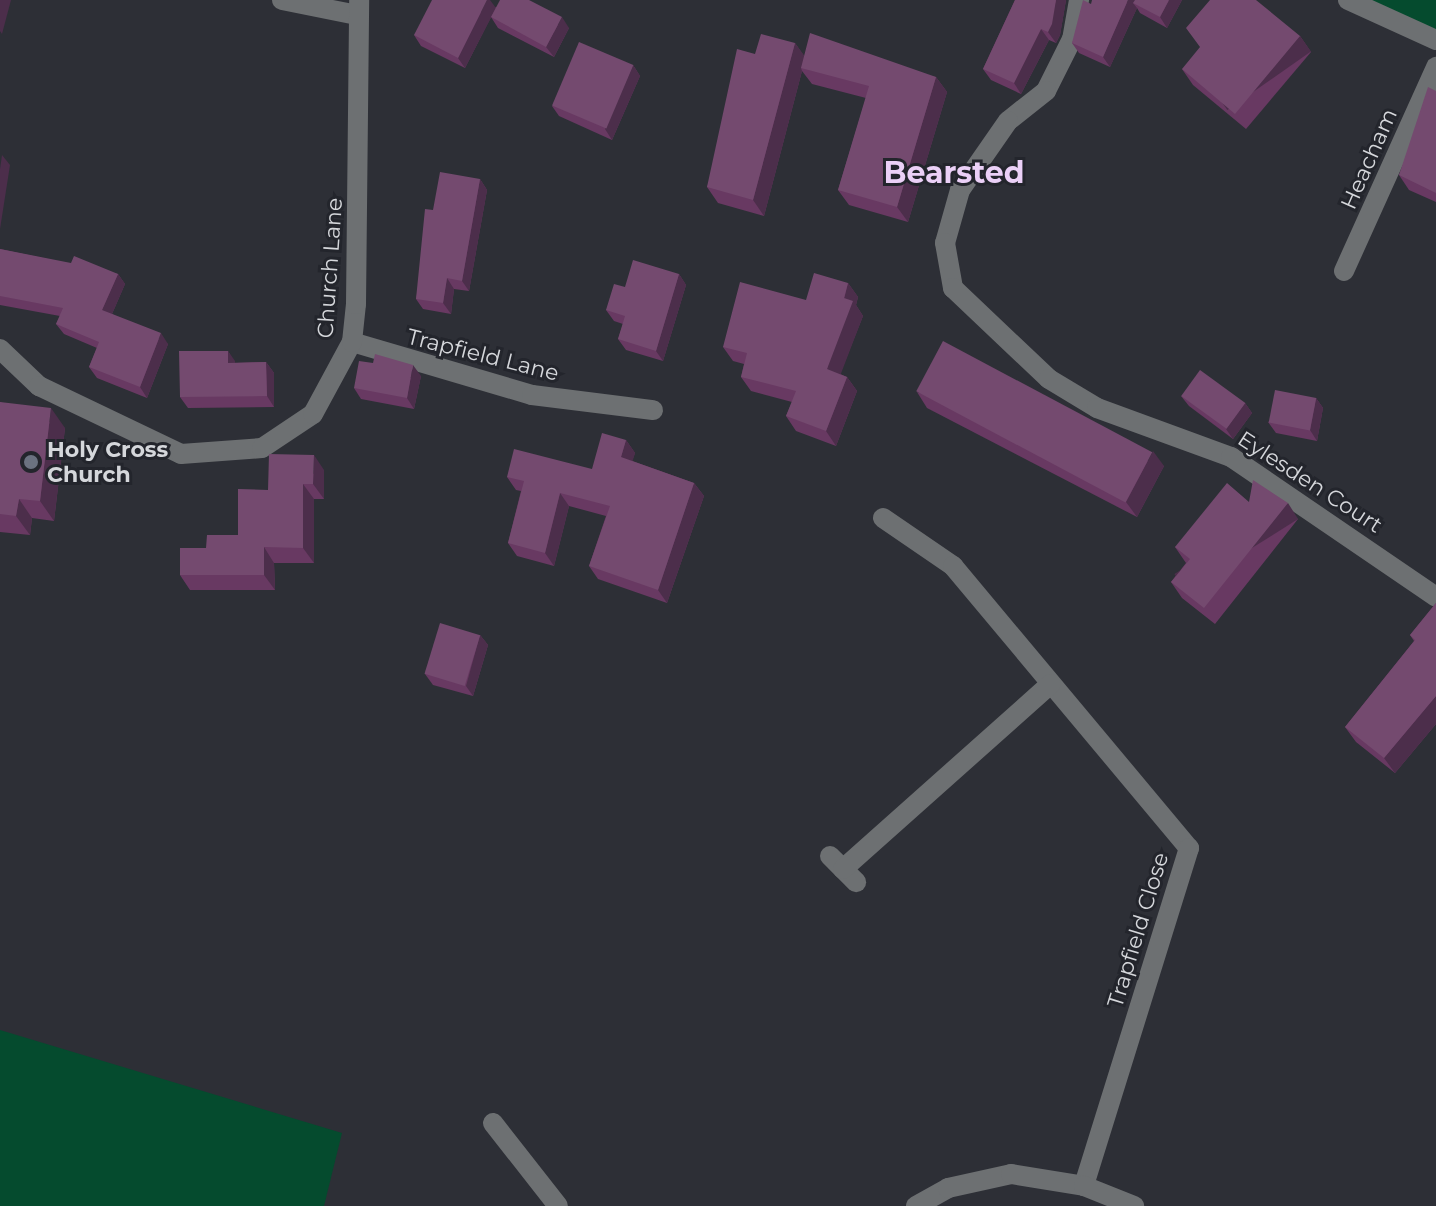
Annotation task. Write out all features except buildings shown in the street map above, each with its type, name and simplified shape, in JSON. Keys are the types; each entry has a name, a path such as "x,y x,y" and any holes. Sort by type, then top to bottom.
{"street":[{"path":"282,0 358,7"},
{"name":"Eylesden Court","path":"1079,0 1072,39 1046,91 1008,121 960,190 945,243 953,288 1049,379 1097,408 1231,457 1436,597"},
{"path":"1348,0 1436,40"},
{"name":"Church Lane","path":"0,349 19,373 78,407 181,454 216,456 262,448 297,429 330,392 352,342 358,7"},
{"name":"Heacham","path":"1344,271 1436,67"},
{"name":"Trapfield Lane","path":"352,342 532,395 653,410"},
{"name":"Trapfield Close","path":"883,518 953,566 1189,848 1084,1186"},
{"path":"843,869 1051,684"},
{"path":"493,1123 558,1206"},
{"path":"916,1206 948,1188 1011,1174 1084,1186 1134,1206"}],"green space":[{"path":"1364,0 1436,0 1436,33"},
{"path":"0,1030 342,1133 324,1206 0,1206"}],"place":[{"name":"Holy Cross Church","path":"31,462"}],"district":[{"name":"Bearsted","path":"954,173"}]}
